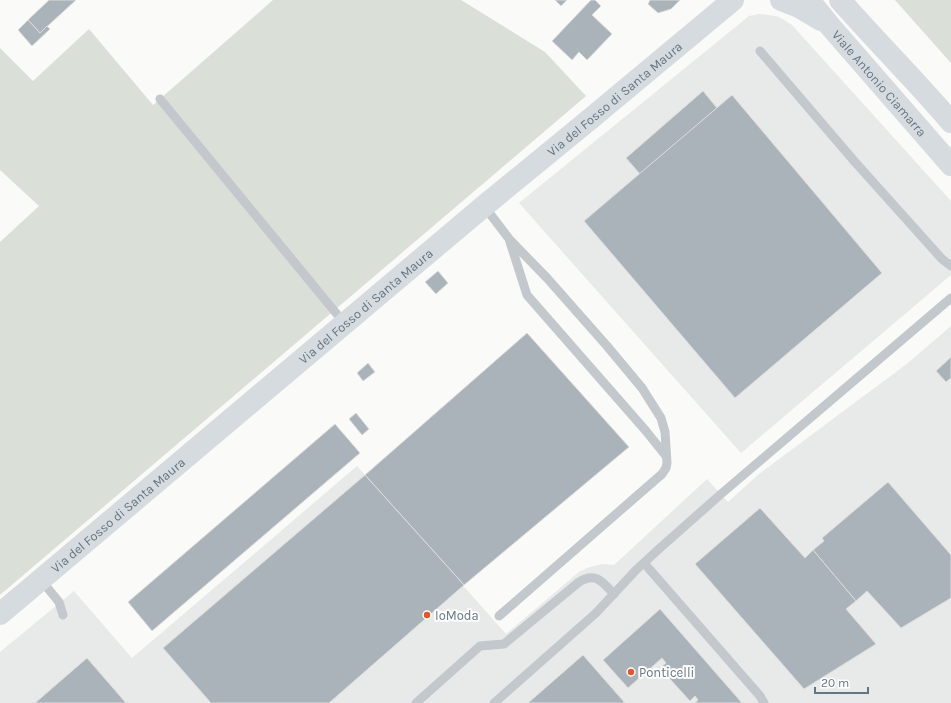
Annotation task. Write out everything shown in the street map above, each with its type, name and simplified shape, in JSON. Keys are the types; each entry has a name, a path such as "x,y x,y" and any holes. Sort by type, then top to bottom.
{"street":[{"path":"781,0 798,7 830,26"},
{"name":"Viale Antonio Ciamarra","path":"809,0 951,165"},
{"name":"Viale Antonio Ciamarra","path":"840,0 951,122"},
{"path":"858,0 869,33"},
{"name":"Via del Fosso di Santa Maura","path":"0,614 484,206 733,2"}],"lane":[{"path":"760,51 865,174 942,259 951,266"},
{"path":"160,99 345,324"},
{"path":"484,206 510,240 547,278 642,388 661,418 664,427 667,464 662,474 499,616"},
{"path":"510,240 527,295 666,456"},
{"path":"494,703 590,619 644,563 721,494 951,298"},
{"path":"644,563 760,696 764,703"},
{"path":"416,703 480,646 504,644 584,579 591,577 599,579 614,594"},
{"path":"41,580 59,602 63,615"}],"shaded area":[{"path":"273,0 461,0 545,52 586,96 0,595 0,242 39,206 0,170 0,48 33,81 89,29 153,105"},
{"path":"895,0 951,0 951,63"},
{"path":"759,14 776,16 792,25 951,201 951,275 741,453 519,203 749,16"},
{"path":"951,326 951,703 0,703 0,652 74,591 132,658 357,466 506,634 579,572 602,564 614,565 707,479 728,502 759,474 908,363"}],"building":[{"path":"49,0 76,0 40,33 28,20"},
{"path":"555,0 567,0 561,6"},
{"path":"591,0 595,0 601,6 592,15 612,34 587,60 579,52 572,60 552,41"},
{"path":"650,0 680,0 671,9 658,13 648,4"},
{"path":"28,20 40,33 47,26 50,29 32,46 18,30"},
{"path":"703,91 717,108 640,174 626,158"},
{"path":"732,95 882,273 735,398 584,221"},
{"path":"438,271 448,283 436,294 425,282"},
{"path":"527,333 629,447 464,585 365,475"},
{"path":"951,357 951,378 946,382 936,371"},
{"path":"368,363 375,372 363,381 357,373"},
{"path":"356,413 369,429 362,435 349,419"},
{"path":"335,424 360,453 152,631 128,602"},
{"path":"365,475 464,585 329,703 211,703 163,648"},
{"path":"888,482 951,555 951,598 901,628 867,591 856,601 813,550 824,541 822,538"},
{"path":"760,508 805,558 813,550 856,601 846,609 876,644 804,689 695,564"},
{"path":"660,609 742,703 695,703 698,700 695,696 690,701 660,668 666,663 662,658 628,688 603,660"},
{"path":"583,655 625,703 528,703"},
{"path":"87,658 126,703 35,703"}],"place":[{"name":"IoModa","path":"427,615"},
{"name":"Ponticelli","path":"631,672"}]}
